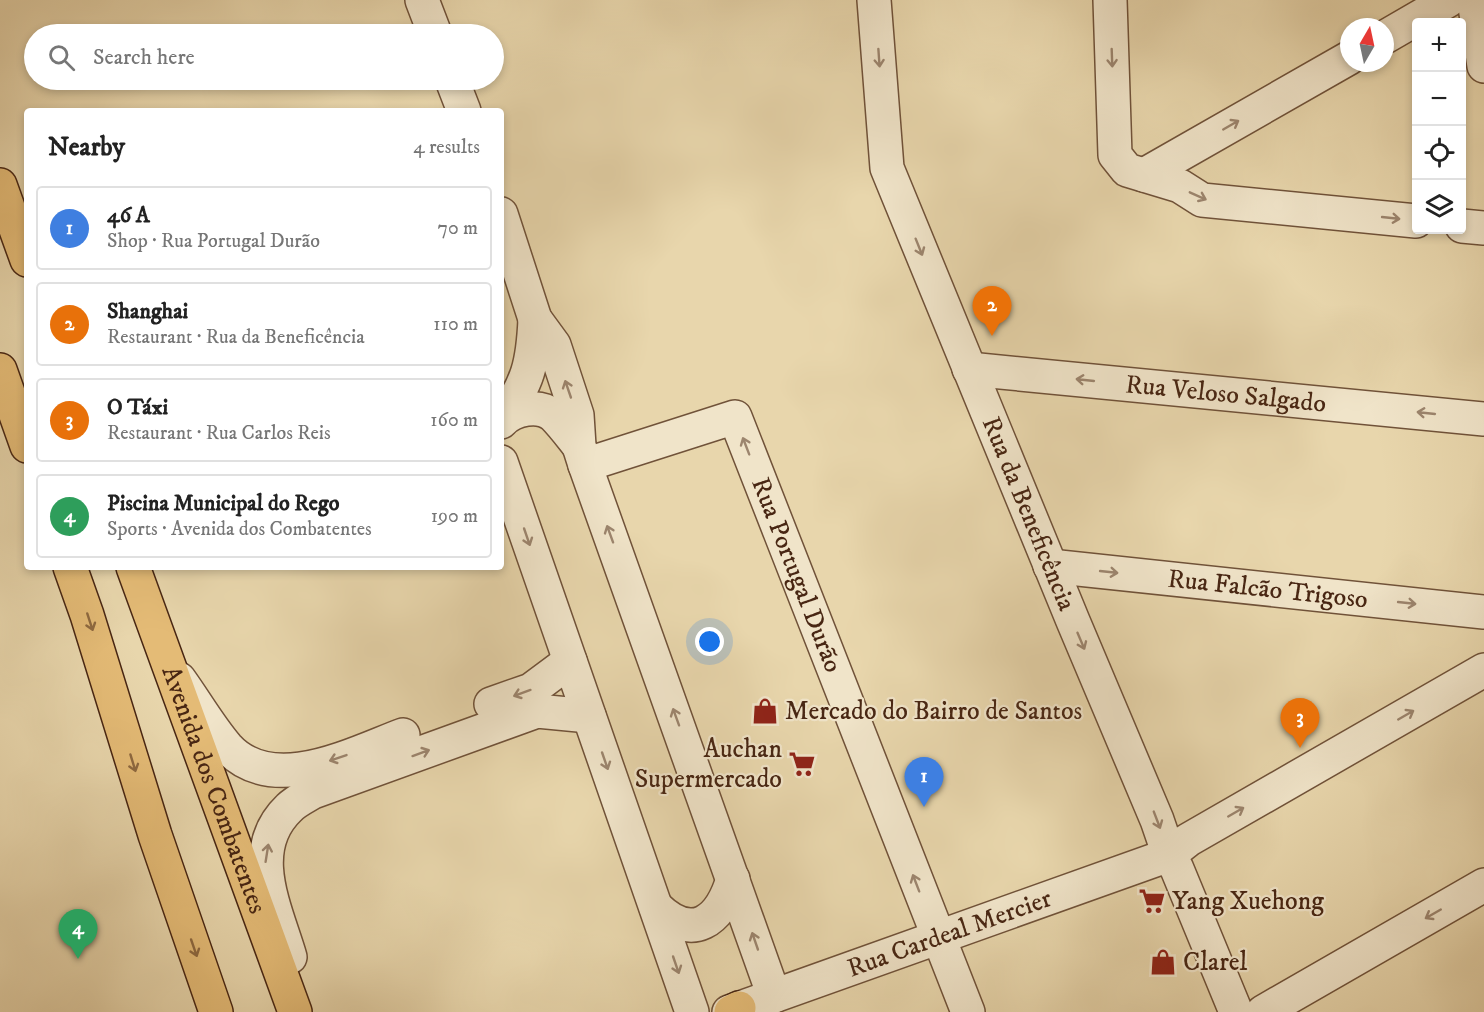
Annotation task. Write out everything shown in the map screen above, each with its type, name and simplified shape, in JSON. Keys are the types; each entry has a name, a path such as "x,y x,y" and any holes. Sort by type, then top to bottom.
{"main road":[{"path":"0,186 24,253"},
{"path":"0,370 24,438"},
{"path":"71,570 155,835 216,1012"},
{"name":"Avenida dos Combatentes","path":"134,570 297,1012"}],"street":[{"path":"422,0 431,24"},
{"name":"Rua da Beneficência","path":"874,0 887,168 1157,820 1169,855 1177,869 1236,1012"},
{"path":"1110,0 1115,155 1127,170 1180,186 1202,200 1412,221"},
{"path":"1394,32 1449,0"},
{"path":"1474,0 1484,66"},
{"path":"1144,175 1340,63"},
{"path":"456,90 463,108"},
{"path":"504,224 534,320 533,351 528,375 517,399 504,418"},
{"path":"1466,226 1484,228"},
{"path":"534,320 554,345 577,415 582,455 774,996"},
{"name":"Rua Veloso Salgado","path":"969,369 1484,419"},
{"path":"504,420 517,411 531,409 552,414 582,455"},
{"name":"Rua Portugal Durão","path":"582,455 735,417 968,1012"},
{"path":"504,471 692,1012"},
{"name":"Rua Falcão Trigoso","path":"1050,566 1484,612"},
{"path":"170,665 227,747 245,762 278,771 305,770 531,690 570,661"},
{"name":"Rua Cardeal Mercier","path":"733,1011 1169,855 1188,840 1484,670"},
{"path":"297,1012 290,956 267,883 265,865 272,831 289,808 313,792 537,711 590,716"},
{"path":"656,907 667,918 680,924 696,925 710,919 720,910 727,898 733,879"},
{"path":"1263,1012 1484,885"}],"place":[{"name":"Shanghai","path":"992,336"},
{"name":"Mercado do Bairro de Santos","path":"765,711"},
{"name":"O Táxi","path":"1300,748"},
{"name":"Auchan Supermercado","path":"802,764"},
{"name":"46 A","path":"924,807"},
{"name":"Yang Xuehong","path":"1152,901"},
{"name":"Piscina Municipal do Rego","path":"78,959"},
{"name":"Clarel","path":"1163,962"}]}
